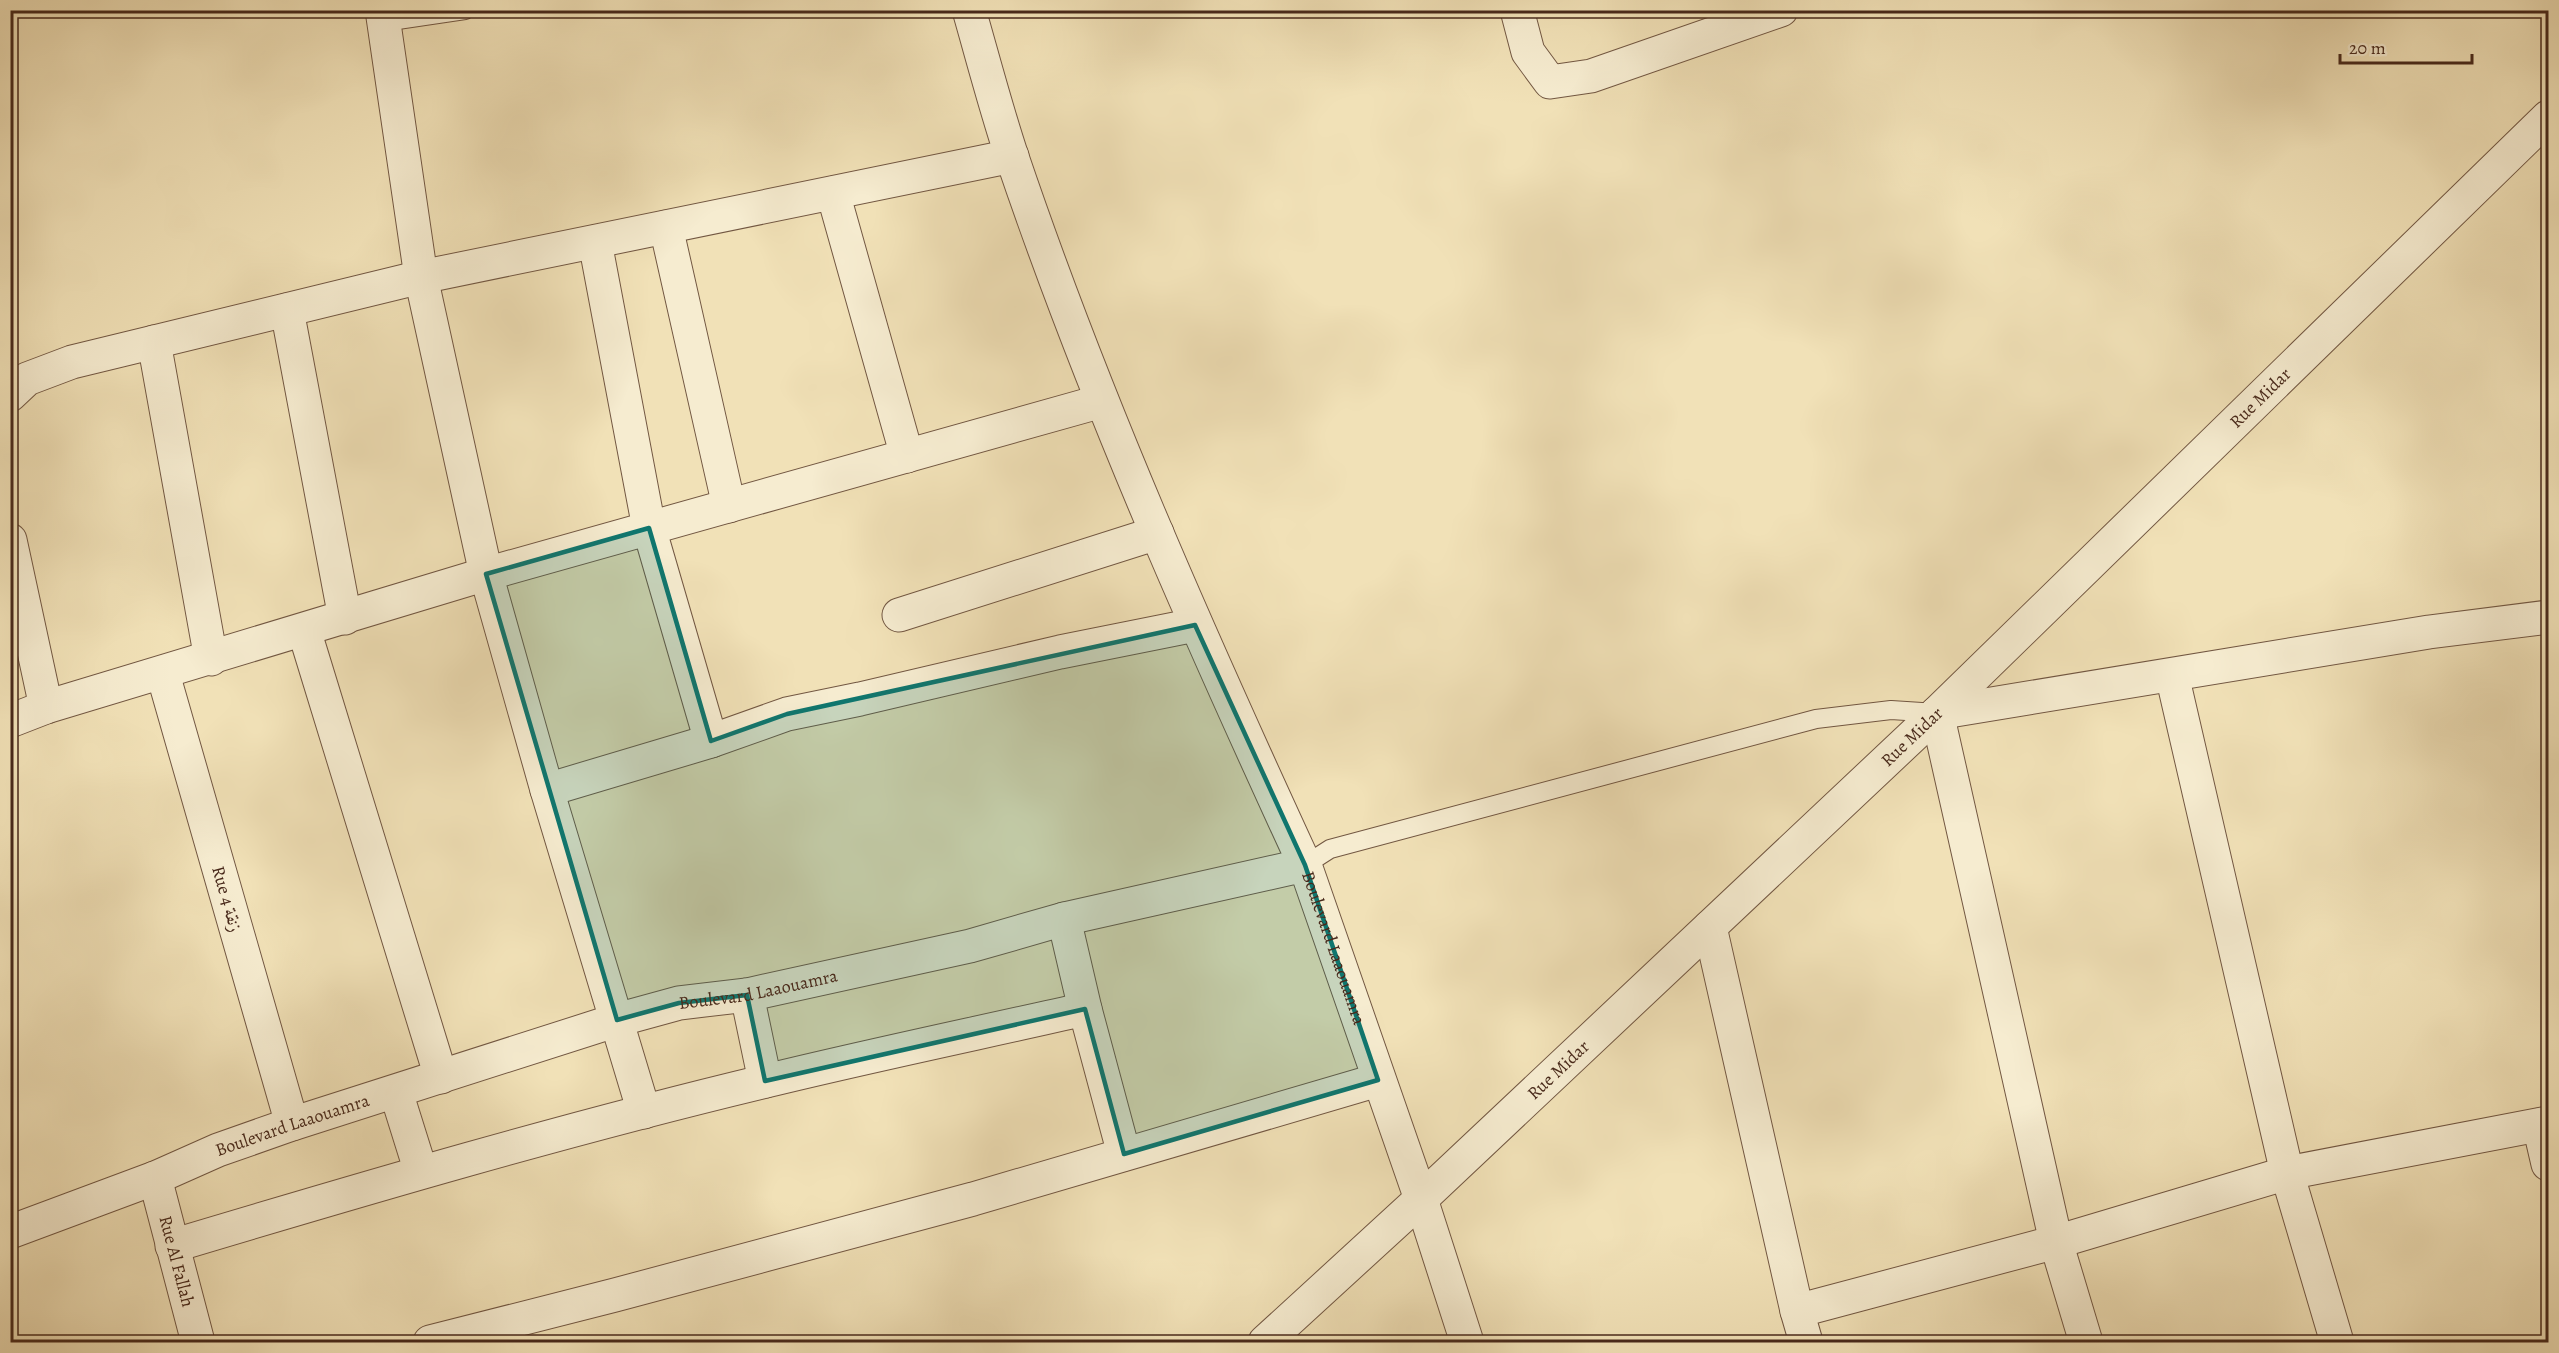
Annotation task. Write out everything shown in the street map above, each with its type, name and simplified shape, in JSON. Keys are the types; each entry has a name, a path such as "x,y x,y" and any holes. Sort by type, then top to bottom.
{"street":[{"path":"1517,10 1528,52 1550,82 1591,76 1781,10"},
{"path":"969,11 1012,156 1102,401 1195,625 1305,865"},
{"path":"383,16 421,277 486,574 547,790 644,1112"},
{"name":"Rue Midar","path":"1265,1342 1421,1199 1937,713 2548,117"},
{"path":"10,395 27,379 72,362 421,277 1012,156"},
{"path":"833,193 907,456"},
{"path":"666,227 729,506"},
{"path":"595,242 649,528 711,741"},
{"path":"287,310 345,618"},
{"path":"154,342 211,659"},
{"path":"10,721 46,707 163,674 486,574 1102,401"},
{"path":"899,615 1157,533"},
{"path":"10,540 46,707"},
{"path":"2086,1342 2056,1242 1937,713 2429,632 2548,617"},
{"path":"547,790 711,741 787,714 1060,652 1195,625"},
{"path":"304,630 441,1077"},
{"name":"Rue 4 زنقة","path":"163,674 292,1124"},
{"path":"2172,675 2287,1173 2337,1342"},
{"name":"Boulevard Laaouamra","path":"10,1232 155,1178 218,1150 292,1124 617,1020 679,1003 747,995 970,945 1064,919 1305,865 1421,1199 1467,1342"},
{"path":"1064,919 1085,1009 1124,1154"},
{"path":"1710,927 1806,1342"},
{"path":"747,995 765,1081"},
{"path":"172,1246 421,1172 644,1112 765,1081 1085,1009"},
{"path":"430,1342 615,1295 973,1198 1378,1080"},
{"path":"396,1092 421,1172"},
{"path":"1797,1311 2056,1242 2287,1173 2544,1124 2548,1164"},
{"name":"Rue Al Fallah","path":"155,1178 198,1342"}],"lane":[{"path":"383,16 465,10"},
{"path":"1305,865 1330,849 1816,719 1891,710 1937,713"}],"highlighted area":[{"path":"649,528 711,741 787,714 1195,625 1305,865 1378,1080 1124,1154 1085,1009 765,1081 747,995 679,1003 617,1020 486,574"}]}
